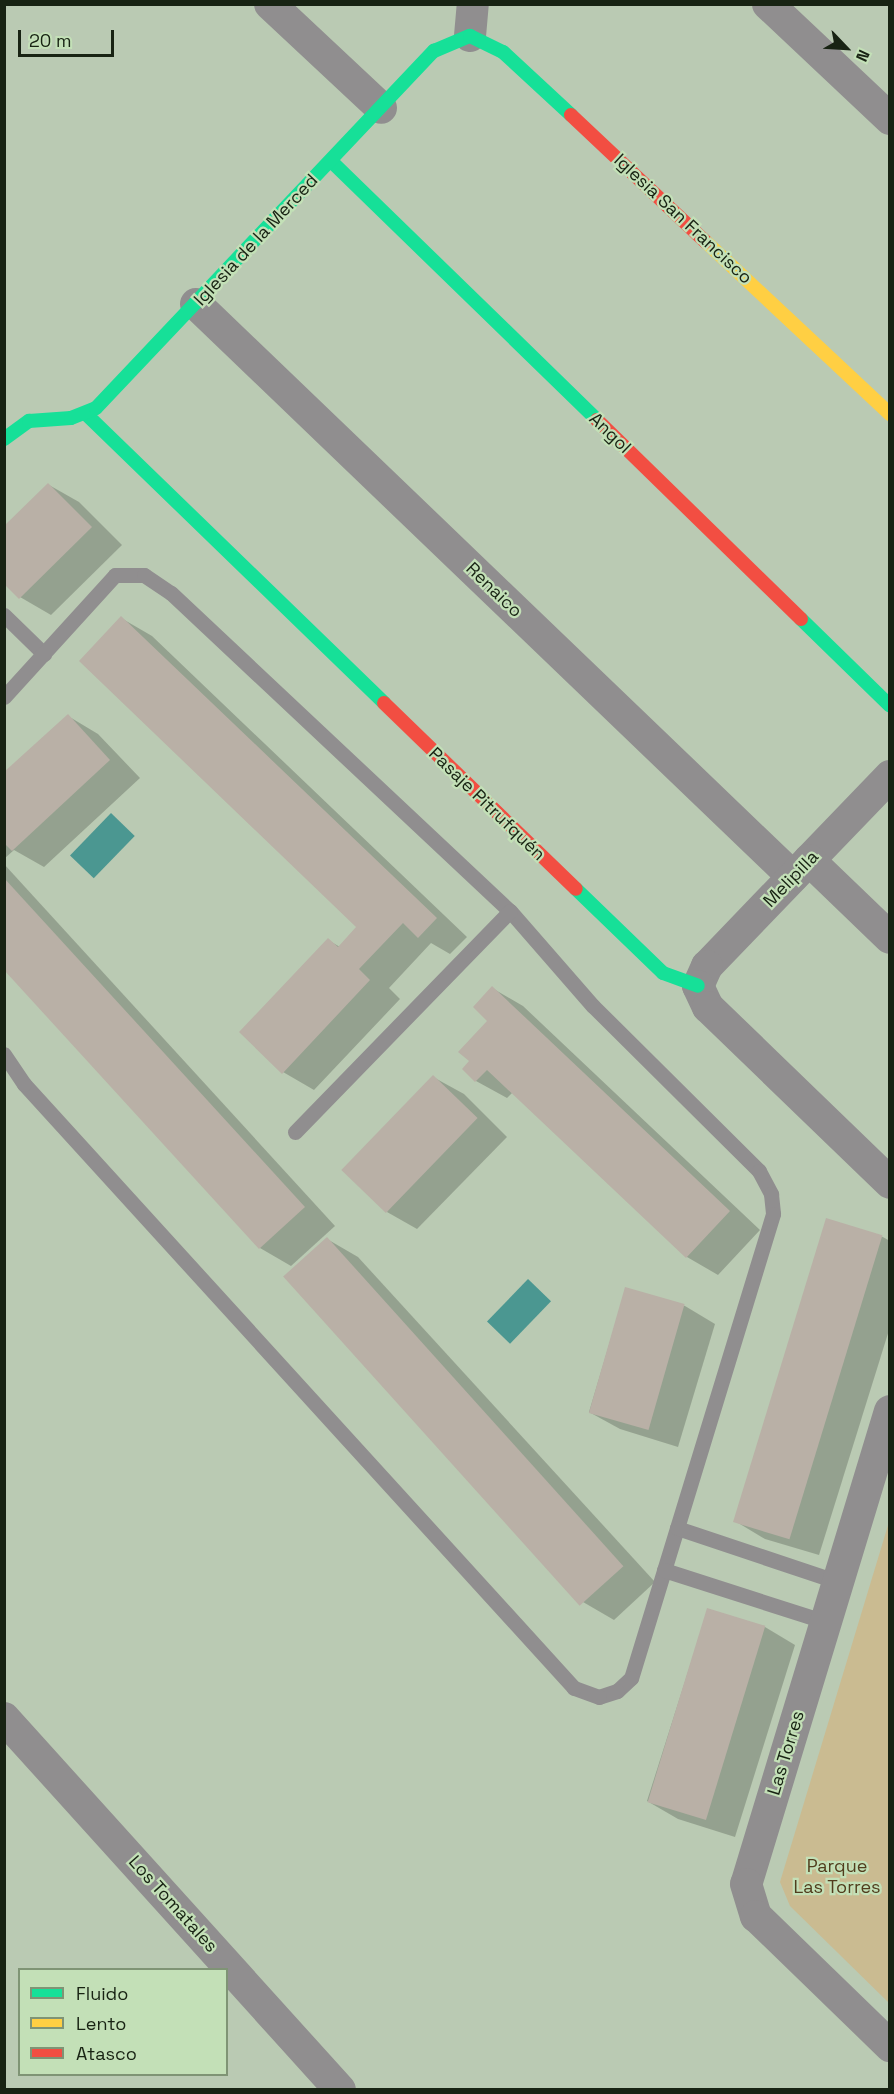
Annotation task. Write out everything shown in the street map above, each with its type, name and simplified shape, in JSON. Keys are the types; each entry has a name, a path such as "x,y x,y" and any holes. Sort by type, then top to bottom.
{"street":[{"path":"270,4 381,108"},
{"path":"470,36 473,4"},
{"path":"768,4 890,119"},
{"name":"Iglesia de la Merced","path":"86,414 196,304 434,51 470,36"},
{"name":"Iglesia San Francisco","path":"470,36 503,51 890,414"},
{"name":"Angol","path":"331,161 890,706"},
{"name":"Renaico","path":"196,304 801,868 890,938"},
{"path":"4,439 29,421 86,414"},
{"name":"Pasaje Pitrufquén","path":"86,414 663,974 698,986"},
{"name":"Melipilla","path":"698,986 707,966 890,776"},
{"path":"698,986 708,1007 890,1183"},
{"name":"Las Torres","path":"890,1411 747,1884 756,1916 890,2046"},
{"name":"Los Tomatales","path":"4,1719 340,2090"}],"lane":[{"path":"4,1054 24,1084 574,1688 599,1697 617,1691 631,1678 773,1214 771,1194 759,1171 593,1006 510,911 171,593 144,575 115,575 5,695"},
{"path":"4,615 44,654"},
{"path":"295,1132 510,911"},
{"path":"677,1528 838,1582"},
{"path":"664,1570 826,1622"}],"green space":[{"name":"Parque Las Torres","path":"889,1522 889,2003 790,1906 780,1882"}],"water":[{"path":"111,813 135,836 94,878 70,855"},
{"path":"528,1279 551,1301 510,1344 487,1321"}],"building":[{"path":"48,483 92,527 19,599 4,584 4,526"},
{"path":"121,616 437,918 418,938 403,923 359,969 370,980 282,1074 239,1032 328,938 338,947 356,927 79,661"},
{"path":"68,714 110,760 12,851 4,843 4,772"},
{"path":"4,878 305,1207 259,1249 4,970"},
{"path":"492,986 730,1211 686,1258 487,1070 475,1082 462,1069 469,1061 458,1052 487,1021 473,1007"},
{"path":"433,1075 478,1118 386,1213 341,1170"},
{"path":"826,1218 882,1235 789,1539 733,1522"},
{"path":"327,1237 623,1566 580,1606 283,1276"},
{"path":"625,1287 685,1304 648,1430 589,1413"},
{"path":"707,1608 765,1626 706,1820 648,1802"}],"traffic: fast":[{"path":"4,439 29,421 71,418 96,408 434,51 470,36 503,52 571,115"},
{"path":"331,161 597,420"},
{"path":"86,414 384,703"},
{"path":"801,619 890,706"},
{"path":"576,889 663,973 698,986"}],"traffic: slow":[{"path":"706,242 890,414"}],"traffic: jam":[{"path":"571,115 706,242"},
{"path":"597,420 801,619"},
{"path":"384,703 576,889"}]}
